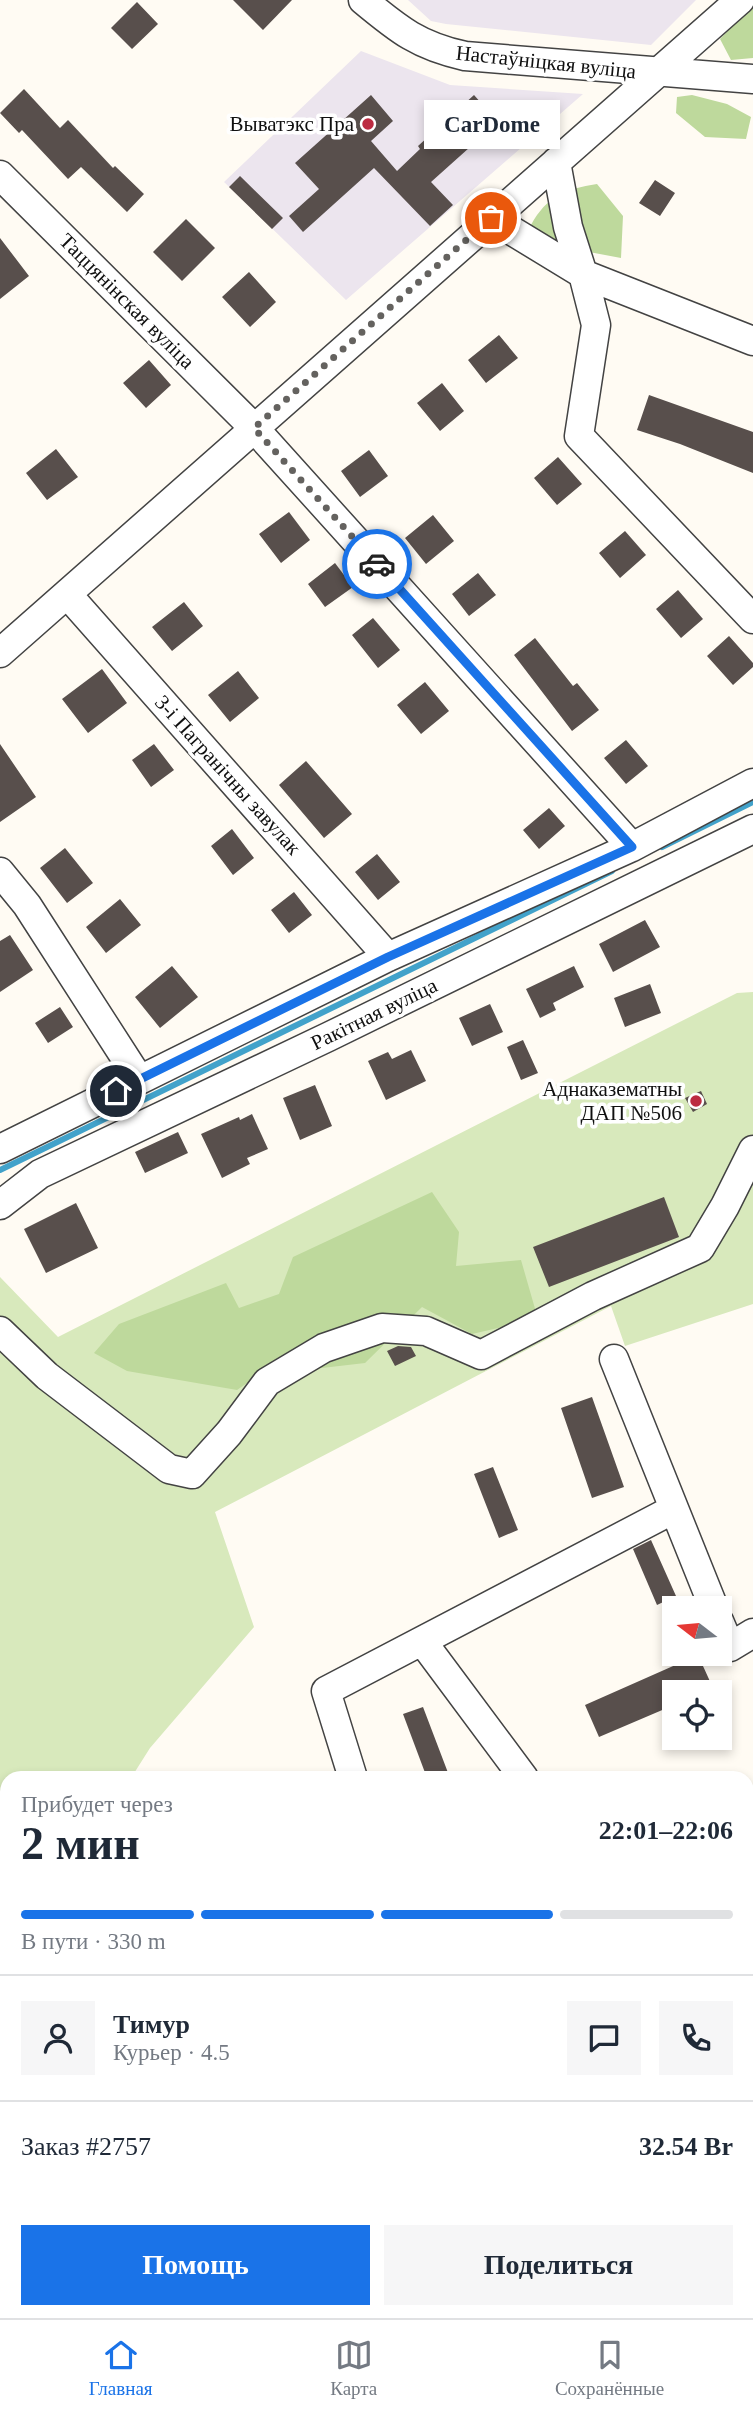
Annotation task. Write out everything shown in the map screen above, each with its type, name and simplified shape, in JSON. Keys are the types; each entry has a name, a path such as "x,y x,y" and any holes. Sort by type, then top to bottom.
{"street":[{"name":"Настаўніцкая вуліца","path":"363,0 397,29 437,50 465,56 753,79"},
{"path":"0,653 740,0"},
{"path":"556,162 568,227 596,325 579,436 753,619"},
{"name":"Таццянінская вуліца","path":"0,175 254,428 632,847"},
{"path":"491,218 583,274 753,341"},
{"name":"3-і Пагранічны завулак","path":"67,594 388,957"},
{"path":"0,1149 388,957 632,847 753,783"},
{"name":"Ракітная вуліца","path":"0,1205 40,1174 328,1037 753,829"},
{"path":"0,872 27,905 139,1079"},
{"path":"0,1331 47,1376 169,1469 192,1474 229,1433 267,1382 324,1348 382,1328 426,1331 481,1355 593,1296 700,1248 753,1150"},
{"path":"614,1359 709,1596"},
{"path":"351,1771 326,1691 674,1509"},
{"path":"732,1646 753,1633"},
{"path":"422,1641 519,1771"}],"shaded area":[{"path":"408,0 696,0 651,45 446,24 431,21"},
{"path":"361,51 450,85 583,94 346,300 224,182"}],"green space":[{"path":"753,4 753,58 731,60 720,39"},
{"path":"692,95 727,104 751,117 746,139 705,137 676,113 677,97"},
{"path":"597,184 623,216 621,258 552,245 531,225 544,207 558,196 575,188"},
{"path":"753,992 753,1304 625,1346 611,1306 215,1512 254,1627 150,1748 135,1771 0,1771 0,1277 58,1337 737,993"},
{"path":"432,1192 459,1232 456,1266 521,1260 538,1319 472,1334 422,1307 365,1363 322,1368 293,1352 237,1390 127,1371 94,1353 119,1324 226,1283 239,1308 279,1294 293,1257"}],"building":[{"path":"233,0 292,0 263,30"},
{"path":"137,2 158,24 132,49 111,28"},
{"path":"24,89 60,128 68,120 113,168 115,166 144,194 127,212 81,167 68,179 22,130 19,133 0,113"},
{"path":"371,95 393,121 371,141 397,171 420,149 418,146 474,95 498,122 431,182 453,205 430,226 374,168 303,232 289,216 319,189 295,163"},
{"path":"240,176 283,218 272,229 229,187"},
{"path":"655,180 675,193 660,216 639,203"},
{"path":"186,219 215,248 182,281 153,252"},
{"path":"0,238 29,276 0,299"},
{"path":"249,272 276,302 250,327 222,297"},
{"path":"499,335 518,358 486,383 468,360"},
{"path":"149,360 171,385 146,408 123,383"},
{"path":"442,383 464,411 440,431 417,403"},
{"path":"649,395 753,432 753,473 637,430"},
{"path":"56,449 78,477 47,500 26,473"},
{"path":"369,450 388,476 360,497 341,471"},
{"path":"558,457 582,484 557,505 534,478"},
{"path":"289,512 310,540 281,563 259,534"},
{"path":"433,515 454,541 426,564 405,538"},
{"path":"625,531 646,555 620,578 599,553"},
{"path":"335,563 353,587 325,607 308,584"},
{"path":"478,573 496,595 469,616 452,594"},
{"path":"678,590 703,619 681,638 656,609"},
{"path":"184,602 203,626 172,651 152,627"},
{"path":"373,618 400,650 378,668 352,635"},
{"path":"729,636 753,663 753,667 733,685 707,656"},
{"path":"535,638 573,686 577,683 599,710 572,731 514,655"},
{"path":"102,669 127,703 88,733 62,699"},
{"path":"238,671 259,698 230,722 208,695"},
{"path":"425,682 449,711 421,734 397,705"},
{"path":"626,740 648,766 626,784 604,758"},
{"path":"0,744 36,797 0,822"},
{"path":"154,744 174,770 151,787 132,760"},
{"path":"306,761 352,814 324,838 279,785"},
{"path":"549,808 565,826 539,849 523,830"},
{"path":"232,829 254,858 233,875 211,846"},
{"path":"65,848 93,883 67,903 40,868"},
{"path":"377,854 400,882 378,900 355,872"},
{"path":"294,892 312,915 289,933 271,910"},
{"path":"120,899 141,925 106,953 86,927"},
{"path":"645,920 660,947 613,972 599,944"},
{"path":"10,935 33,970 0,992 0,941"},
{"path":"172,966 198,997 160,1028 135,997"},
{"path":"574,966 584,987 553,1003 556,1010 540,1018 526,989"},
{"path":"650,984 661,1013 625,1027 614,998"},
{"path":"490,1004 503,1032 472,1046 459,1018"},
{"path":"60,1007 73,1027 48,1043 35,1023"},
{"path":"523,1040 538,1073 521,1080 507,1047"},
{"path":"411,1050 426,1081 386,1100 368,1061 388,1052 392,1059"},
{"path":"315,1085 332,1126 300,1140 283,1098"},
{"name":"Аднаказематны ДАП №506","path":"701,1091 707,1104 693,1112 685,1098"},
{"path":"252,1114 268,1149 247,1158 250,1164 222,1178 201,1134"},
{"path":"178,1132 188,1153 145,1173 135,1152"},
{"path":"664,1197 679,1237 549,1287 533,1247"},
{"path":"76,1203 98,1248 46,1273 24,1229"},
{"path":"398,1346 411,1347 416,1356 395,1366 387,1351"},
{"path":"592,1397 624,1487 592,1498 561,1408"},
{"path":"493,1467 518,1530 499,1538 474,1474"},
{"path":"651,1540 676,1596 662,1596 662,1603 657,1605 633,1549"},
{"path":"673,1666 703,1666 709,1680 662,1680 662,1710 599,1737 585,1705"},
{"path":"423,1707 447,1771 424,1771 403,1714"}],"waterway":[{"path":"662,847 753,802"},
{"path":"0,1170 612,871"}],"way so far":[{"path":"377,564 254,428 491,218"}],"place":[{"name":"Выватэкс Пра","path":"368,124"},
{"name":"CarDome","path":"491,218"},
{"name":"Аднаказематны ДАП №506","path":"696,1101"}],"route":[{"path":"116,1091 388,957 632,847 377,564"}]}
